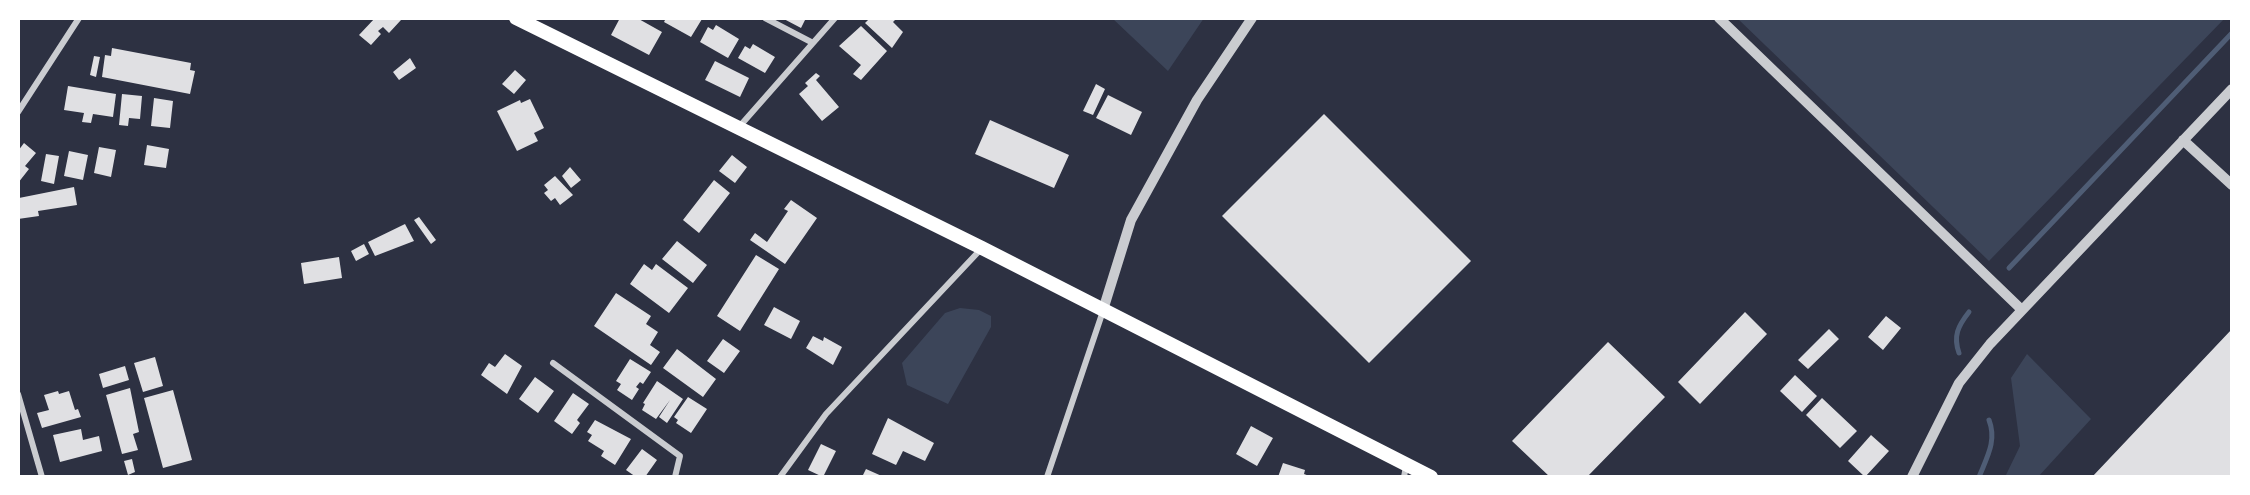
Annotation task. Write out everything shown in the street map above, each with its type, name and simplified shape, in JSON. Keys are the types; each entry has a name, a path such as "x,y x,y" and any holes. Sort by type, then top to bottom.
{"main road":[{"path":"516,18 982,248 1405,471 1431,477"}],"street":[{"path":"18,112 80,18"},
{"path":"765,18 813,43"},
{"path":"739,127 835,18"},
{"path":"1047,477 1131,219 1197,100 1252,18"},
{"path":"1719,18 2022,310"},
{"path":"1912,477 1959,382 2022,310 2232,89"},
{"path":"2183,140 2232,185"},
{"path":"780,477 826,414 982,248"},
{"path":"553,363 680,456 675,477"},
{"path":"18,394 42,477"}],"shaded area":[{"path":"1112,18 1204,18 1168,71"},
{"path":"1737,18 2225,18 1989,261"},
{"path":"960,308 979,310 991,316 991,327 948,404 907,385 902,363 945,313"},
{"path":"2027,354 2091,419 2038,477 2005,477 2020,446 2011,378"}],"building":[{"path":"375,18 401,20 389,33 383,27 378,31 381,34 371,45 359,35"},
{"path":"620,18 637,18 662,32 649,55 611,35"},
{"path":"666,18 702,19 691,37 664,22"},
{"path":"782,18 806,18 801,28"},
{"path":"870,18 897,18 893,22 903,32 892,48 865,23"},
{"path":"716,25 739,39 728,58 700,42 708,27 713,30"},
{"path":"861,26 887,51 861,80 853,74 861,65 839,46"},
{"path":"753,44 775,57 765,73 738,58 745,46 750,49"},
{"path":"112,48 191,63 190,70 195,71 190,94 102,77 105,55 111,56"},
{"path":"94,56 100,57 96,77 90,75"},
{"path":"410,58 416,68 399,80 393,72"},
{"path":"715,61 749,78 740,97 705,80"},
{"path":"515,70 526,80 514,94 502,84"},
{"path":"816,73 820,76 816,80 839,107 822,121 799,94 808,86 805,83"},
{"path":"1096,84 1105,89 1093,115 1083,111"},
{"path":"68,86 116,94 113,117 93,114 91,123 82,122 84,113 64,110"},
{"path":"122,94 142,96 140,119 129,118 128,126 119,125"},
{"path":"1108,95 1142,112 1131,135 1096,118"},
{"path":"154,98 173,101 170,128 151,126"},
{"path":"530,99 544,128 534,133 538,141 517,151 497,111 520,100 521,103"},
{"path":"1324,114 1471,261 1369,363 1222,216"},
{"path":"990,120 1069,155 1054,188 975,154"},
{"path":"24,143 36,153 25,166 29,169 18,183 18,151"},
{"path":"147,145 169,149 166,168 144,165"},
{"path":"99,147 116,150 111,177 94,173"},
{"path":"69,151 88,155 83,180 64,176"},
{"path":"46,154 59,156 54,184 41,181"},
{"path":"732,155 747,167 735,183 719,171"},
{"path":"570,167 581,180 571,188 562,176"},
{"path":"555,176 573,195 560,205 555,198 551,201 544,193 548,190 544,185"},
{"path":"714,180 730,193 699,233 683,220"},
{"path":"74,187 77,205 38,211 39,216 18,219 19,198"},
{"path":"791,200 817,218 785,264 750,240 755,233 767,242 788,211 784,209"},
{"path":"419,217 436,240 431,244 414,220"},
{"path":"405,224 414,241 375,256 368,242"},
{"path":"677,241 707,265 693,283 662,259"},
{"path":"364,244 369,254 356,261 351,251"},
{"path":"756,255 779,269 740,331 717,316"},
{"path":"339,257 342,278 304,284 301,263"},
{"path":"644,264 652,270 656,264 688,288 669,313 630,284"},
{"path":"616,293 651,316 646,324 658,332 650,345 660,352 651,365 594,326"},
{"path":"774,307 800,321 791,339 764,325"},
{"path":"1745,312 1767,334 1700,404 1678,382"},
{"path":"1886,316 1901,328 1883,350 1868,337"},
{"path":"1829,329 1839,339 1808,369 1798,360"},
{"path":"2232,329 2232,477 2092,477"},
{"path":"813,336 823,341 824,337 842,347 833,365 806,348"},
{"path":"723,339 740,351 724,373 707,361"},
{"path":"1608,342 1665,397 1587,477 1550,477 1512,441"},
{"path":"677,349 716,379 703,397 663,368"},
{"path":"505,354 522,366 507,394 481,375 489,363 495,367"},
{"path":"155,357 163,386 143,392 134,363"},
{"path":"630,359 651,372 643,384 640,382 636,387 639,389 632,400 617,390 621,384 616,381"},
{"path":"125,366 129,380 103,388 99,374"},
{"path":"1795,375 1817,396 1802,412 1780,391"},
{"path":"535,377 554,391 538,413 519,399"},
{"path":"657,381 683,399 667,423 659,417 670,400 656,419 642,410 645,404 643,403"},
{"path":"130,388 139,432 133,434 138,450 122,454 106,395"},
{"path":"173,390 192,460 163,468 144,398"},
{"path":"58,391 59,394 69,391 75,410 78,409 81,417 42,428 37,413 49,410 44,395"},
{"path":"573,393 589,404 577,420 580,423 572,434 554,421"},
{"path":"688,397 707,409 691,433 676,423 678,420 674,417"},
{"path":"1822,398 1857,431 1840,448 1806,415"},
{"path":"888,418 934,443 925,461 903,451 896,465 872,454"},
{"path":"595,420 631,439 615,465 601,456 604,451 588,441 592,435 587,432"},
{"path":"1251,426 1273,438 1257,466 1236,454"},
{"path":"81,429 83,440 99,436 102,451 60,462 53,435"},
{"path":"1871,435 1889,451 1865,477 1848,461"},
{"path":"821,444 836,451 823,477 808,470"},
{"path":"642,449 657,460 645,477 636,477 626,470"},
{"path":"132,459 135,472 128,475 124,461"},
{"path":"1283,463 1305,470 1304,474 1312,477 1278,477"},
{"path":"866,469 884,477 862,477"}],"waterway":[{"path":"2009,268 2232,33"},
{"path":"1959,353 1956,341 1958,331 1969,312"},
{"path":"1979,477 1991,442 1989,420"}]}
